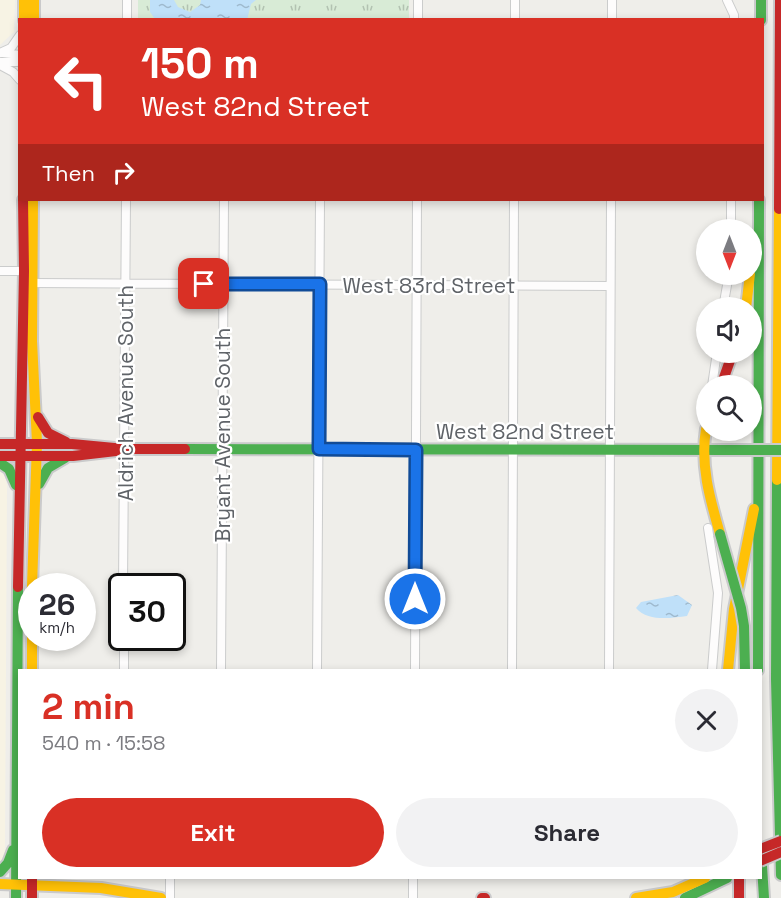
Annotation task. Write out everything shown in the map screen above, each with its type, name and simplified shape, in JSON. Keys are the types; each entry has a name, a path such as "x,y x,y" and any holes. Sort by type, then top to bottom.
{"main road":[{"path":"24,0 24,18"},
{"path":"34,0 34,18"},
{"path":"760,18 761,0"},
{"path":"780,0 776,667 781,875"},
{"path":"778,192 781,219"},
{"path":"16,898 18,493 24,272 23,201"},
{"path":"33,201 32,341 37,456 33,573"},
{"path":"759,201 759,219"},
{"path":"758,669 759,285"},
{"path":"36,413 48,433 72,444"},
{"path":"705,441 705,474 741,608 744,626 745,669"},
{"name":"West 82nd Street","path":"0,444 72,444 125,449 781,450"},
{"name":"West 82nd Street","path":"0,456 68,456 100,454 125,449"},
{"path":"36,493 44,472 52,464 68,456"},
{"path":"0,463 13,472 18,493"},
{"path":"728,669 731,621 759,483"},
{"path":"32,651 32,669"},
{"path":"777,739 781,664"},
{"path":"0,873 8,863 16,844"},
{"path":"762,848 781,848"},
{"path":"762,860 781,848"},
{"path":"762,873 764,898"},
{"path":"61,879 81,886"},
{"path":"740,879 740,898"},
{"path":"760,879 764,898"},
{"path":"32,881 32,898"},
{"path":"0,884 16,885 32,881 140,893 161,898"},
{"path":"636,898 673,892 706,881"},
{"path":"685,898 706,881"}],"street":[{"path":"127,0 127,18"},
{"path":"418,0 418,18"},
{"path":"515,0 515,18"},
{"path":"612,0 612,18"},
{"path":"727,0 734,18"},
{"path":"0,53 11,48 18,38"},
{"path":"0,53 18,55"},
{"path":"0,64 18,61"},
{"path":"0,64 18,78"},
{"name":"Aldrich Avenue South","path":"123,573 126,201"},
{"name":"Bryant Avenue South","path":"221,669 224,201"},
{"path":"317,669 320,201"},
{"path":"415,669 417,201"},
{"path":"512,669 514,201"},
{"path":"609,669 611,201"},
{"path":"731,201 731,219"},
{"path":"0,271 24,272"},
{"name":"West 83rd Street","path":"33,283 610,286"},
{"path":"708,528 718,593 712,669"},
{"path":"124,651 124,669"},
{"path":"170,898 171,879"},
{"path":"413,879 413,898"}],"shaded area":[{"path":"0,0 15,0 14,32 0,45"},
{"path":"0,471 5,476 7,485 5,852 0,865"}],"green space":[{"path":"138,0 409,0 409,18 138,18"}],"water":[{"path":"150,0 174,0 178,7 190,12 200,5 201,0 256,0 251,4 248,18 154,18 150,12"},
{"path":"678,595 692,605 687,616 653,617 636,608 641,602"}],"traffic: fast":[{"path":"761,0 761,18"},
{"path":"758,669 759,201"},
{"path":"185,449 730,450"},
{"path":"730,450 781,450"},
{"path":"39,484 48,468 65,458"},
{"path":"0,463 9,469 16,485"},
{"path":"777,480 776,679 781,875"},
{"path":"720,534 741,608 744,626 745,669"},
{"path":"16,898 18,587"},
{"path":"0,872 8,863 13,850"},
{"path":"762,866 764,898"},
{"path":"685,898 725,879"}],"traffic: slow":[{"path":"24,0 24,18"},
{"path":"34,0 34,18"},
{"path":"32,573 37,443 32,341 33,201"},
{"path":"777,480 779,209"},
{"path":"747,297 749,285"},
{"path":"704,441 705,469 720,534"},
{"path":"728,669 734,609 754,509"},
{"path":"32,651 32,669"},
{"path":"636,898 673,892 703,879"},
{"path":"0,884 101,888 161,898"}],"traffic: jam":[{"path":"779,209 780,0"},
{"path":"18,573 24,271 23,201"},
{"path":"725,375 729,363"},
{"path":"38,417 48,433 66,442"},
{"path":"0,444 72,444 125,449 185,449"},
{"path":"0,456 73,456 116,451"},
{"path":"762,848 781,841"},
{"path":"762,860 781,852"},
{"path":"32,879 32,898"},
{"path":"739,879 739,898"}],"route":[{"path":"204,284 320,284 319,449 416,450 415,599"}]}
